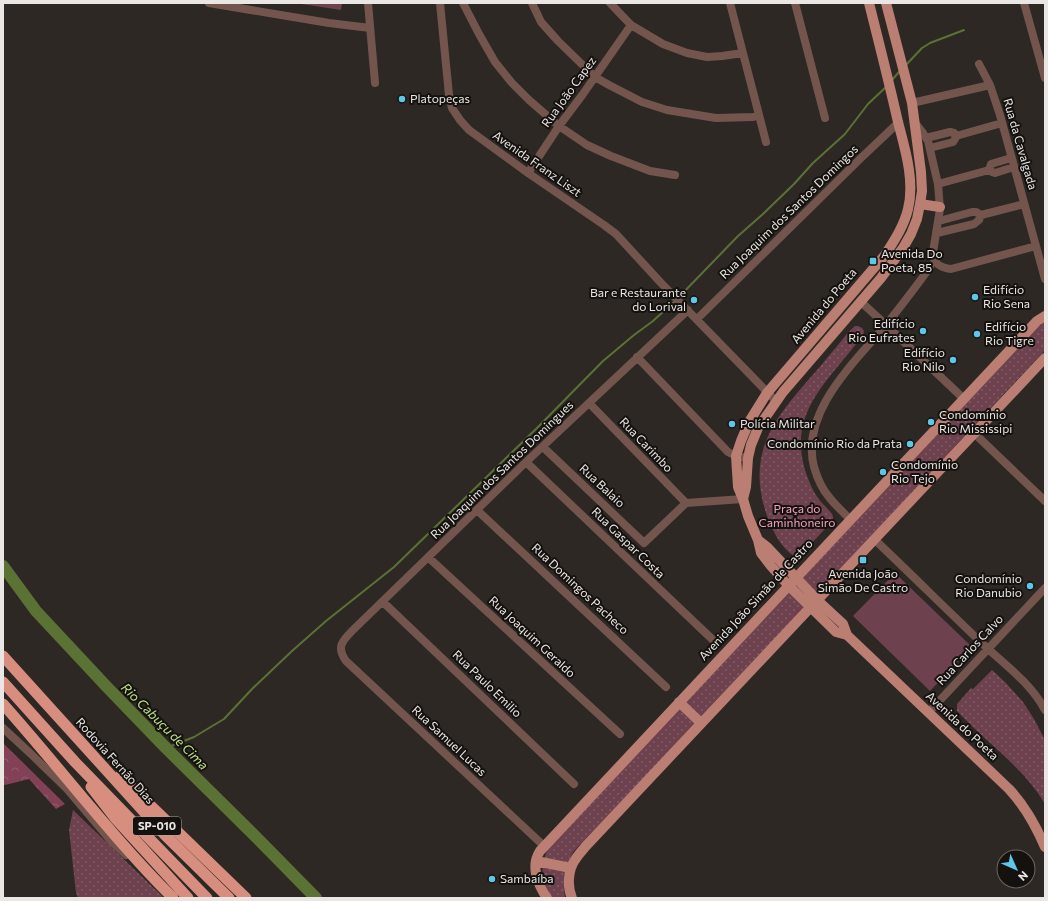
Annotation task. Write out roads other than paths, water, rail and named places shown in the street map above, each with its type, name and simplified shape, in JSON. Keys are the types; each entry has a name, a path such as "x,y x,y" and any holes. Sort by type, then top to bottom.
{"highway":[{"name":"Rodovia Fernão Dias","path":"3,656 165,835 228,898"},
{"name":"SP-010","path":"3,682 75,762 207,898"},
{"path":"3,704 106,826 173,898"},
{"path":"89,751 111,767 246,898"},
{"path":"75,762 78,771 115,818 188,898"}],"main road":[{"name":"Avenida do Poeta","path":"814,604 788,585 761,553 758,540 738,487 736,456 749,422 767,393 884,255 905,220 910,192 908,162 891,87 869,3"},
{"name":"Avenida do Poeta","path":"743,499 746,487 748,458 751,445 758,428 776,401 881,278 903,248 915,224 920,204 921,172 916,124 886,3"},
{"path":"879,44 896,39"},
{"path":"920,204 940,207"},
{"name":"Avenida João Simão de Castro","path":"536,861 537,856 544,846 591,798 795,577 1037,321 1045,316"},
{"path":"572,898 569,882 571,868 585,847 1045,358"},
{"name":"Avenida do Poeta","path":"758,540 767,547 795,577 836,632 847,635 1019,799 1034,824 1045,847"},
{"path":"679,702 701,723"},
{"path":"1034,824 1045,826"},
{"path":"547,898 537,879 536,861 571,868"}],"street":[{"path":"209,3 234,5 329,23 370,28"},
{"path":"368,3 375,83"},
{"name":"Avenida Franz Liszt","path":"440,3 449,95 452,108 460,120 469,130 528,173 611,230 776,401"},
{"path":"463,3 495,62 512,83 559,126 587,145 611,156 650,171 675,175"},
{"path":"532,3 541,22 595,77 642,102 667,110 716,118 753,117 759,115"},
{"path":"610,3 631,25 663,44 687,53 707,57 743,53"},
{"path":"730,3 766,142"},
{"path":"795,3 825,118"},
{"path":"1024,3 1045,78"},
{"name":"Rua João Capez","path":"528,173 559,126 631,25"},
{"name":"Rua da Cavalgada","path":"979,64 990,85 1002,123 1045,279"},
{"path":"912,103 990,85"},
{"name":"Rua Joaquim dos Santos Domingos","path":"697,319 899,122"},
{"path":"930,148 953,142 956,136 1002,123"},
{"name":"Avenida do Poeta","path":"916,124 926,138 930,148 938,184 940,207 933,257 935,262 938,265 951,269 1036,246"},
{"path":"926,138 950,132 954,133 956,136"},
{"path":"990,170 991,164 1011,158"},
{"path":"938,184 990,170 995,173 1014,167"},
{"path":"938,221 972,212 976,212 981,215 1024,204"},
{"path":"937,233 974,224 979,220 981,215"},
{"path":"850,519 828,497 820,483 814,467 812,450 813,435 817,422 824,405 836,385 886,325 930,267"},
{"path":"860,301 964,399"},
{"name":"Rua Joaquim dos Santos Domingues","path":"340,652 344,640 686,308"},
{"path":"637,357 728,452 736,456 748,458"},
{"name":"Rua Carimbo","path":"588,403 686,502"},
{"path":"974,433 1045,501"},
{"name":"Rua Balaio","path":"542,447 644,542 686,502"},
{"name":"Rua Gaspar Costa","path":"526,462 713,640"},
{"path":"686,502 743,499"},
{"name":"Rua Domingos Pacheco","path":"477,510 666,686"},
{"path":"874,539 988,649 1021,678 1041,702 1045,710"},
{"name":"Rua Joaquim Geraldo","path":"428,558 620,734"},
{"name":"Rua Carlos Calvo","path":"929,712 1045,588"},
{"name":"Rua Paulo Emilio","path":"383,602 574,784"},
{"name":"Rua Samuel Lucas","path":"340,652 346,661 544,846"},
{"path":"3,728 66,789 111,841 152,877"}],"waterway":[{"path":"905,66 922,48 930,43 964,30"},
{"path":"892,80 899,72"},
{"path":"679,297 738,236 763,214 813,163 845,134 868,104 886,87"},
{"path":"166,748 194,737 224,719 253,688 292,651 326,621 394,567 538,427 603,361 653,321 676,300"},
{"name":"Rio Cabuçu de Cima","path":"3,566 36,611 107,687 316,898"}],"place":[{"name":"Platopeças","path":"402,99"},
{"name":"Avenida Do Poeta, 85","path":"873,261"},
{"name":"Edifício Rio Sena","path":"975,297"},
{"name":"Bar e Restaurante do Lorival","path":"694,300"},
{"name":"Edifício Rio Eufrates","path":"923,331"},
{"name":"Edifício Rio Tigre","path":"977,334"},
{"name":"Edifício Rio Nilo","path":"953,360"},
{"name":"Condomínio Rio Mississipi","path":"931,422"},
{"name":"Polícia Militar","path":"732,424"},
{"name":"Condomínio Rio da Prata","path":"910,444"},
{"name":"Condomínio Rio Tejo","path":"883,472"},
{"name":"Avenida João Simão De Castro","path":"863,560"},
{"name":"Condomínio Rio Danubio","path":"1030,586"},
{"name":"Sambaíba","path":"492,879"}],"park label":[{"name":"Praça do Caminhoneiro","path":"797,516"}]}
